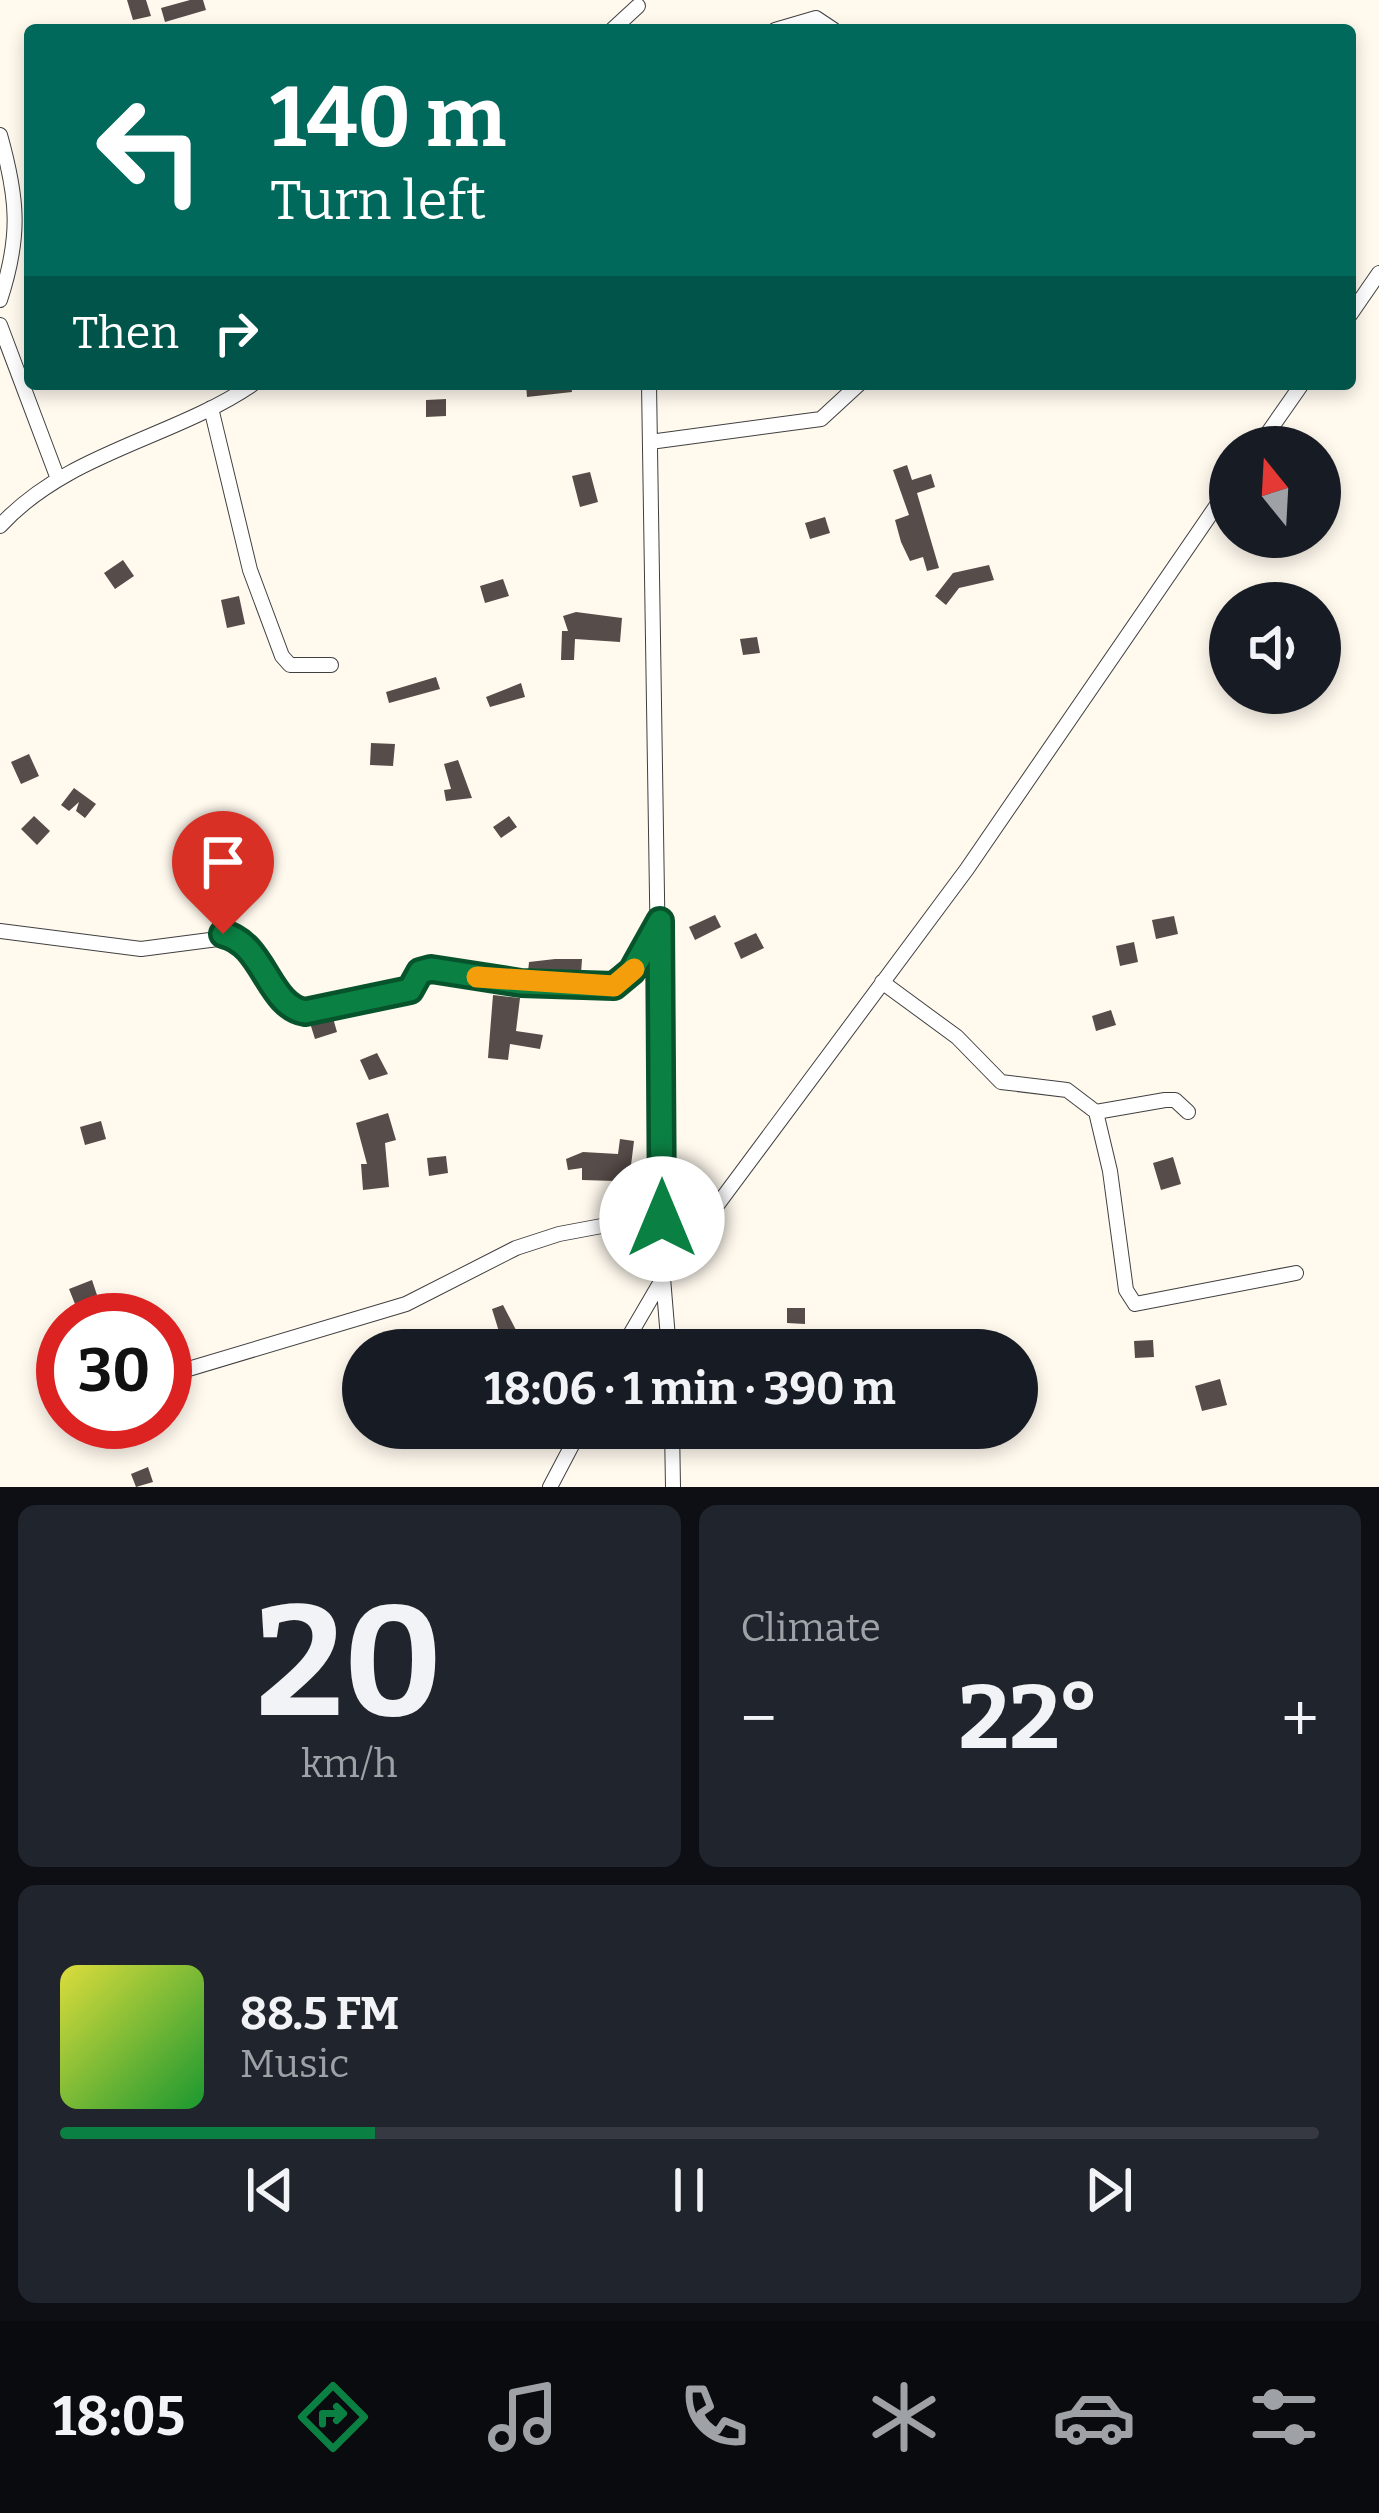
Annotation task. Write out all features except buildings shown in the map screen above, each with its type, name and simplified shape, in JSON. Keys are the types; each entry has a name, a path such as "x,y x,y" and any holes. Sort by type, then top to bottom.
{"street":[{"path":"796,24 816,18 825,24"},
{"path":"0,135 17,226 16,253 0,300"},
{"path":"1356,306 1379,273"},
{"path":"0,326 24,389"},
{"path":"24,390 58,479"},
{"path":"0,526 58,479 242,390"},
{"path":"649,390 661,1247 667,1329"},
{"path":"650,442 821,419 852,390"},
{"path":"1273,426 1298,390"},
{"path":"211,408 250,571 282,656 296,666 332,665"},
{"path":"633,1329 663,1278 967,868 1209,517"},
{"path":"0,932 141,949 233,937 252,952 292,1007 305,1012 410,990 420,972 431,969 521,983 614,986 632,971 660,921"},
{"path":"882,982 958,1037 1001,1082 1067,1090 1096,1112 1126,1290 1136,1304 1296,1273"},
{"path":"1096,1112 1165,1100 1175,1100 1188,1112"},
{"path":"192,1368 406,1304 516,1248 559,1234 607,1225 661,1247"},
{"path":"550,1487 570,1449"},
{"path":"672,1449 673,1487"}],"slow traffic":[{"path":"477,977 557,986 614,986 634,969"}],"route":[{"path":"223,934 242,941 292,1007 305,1012 410,990 420,972 431,969 521,983 614,986 632,971 660,921 662,1219"}]}
